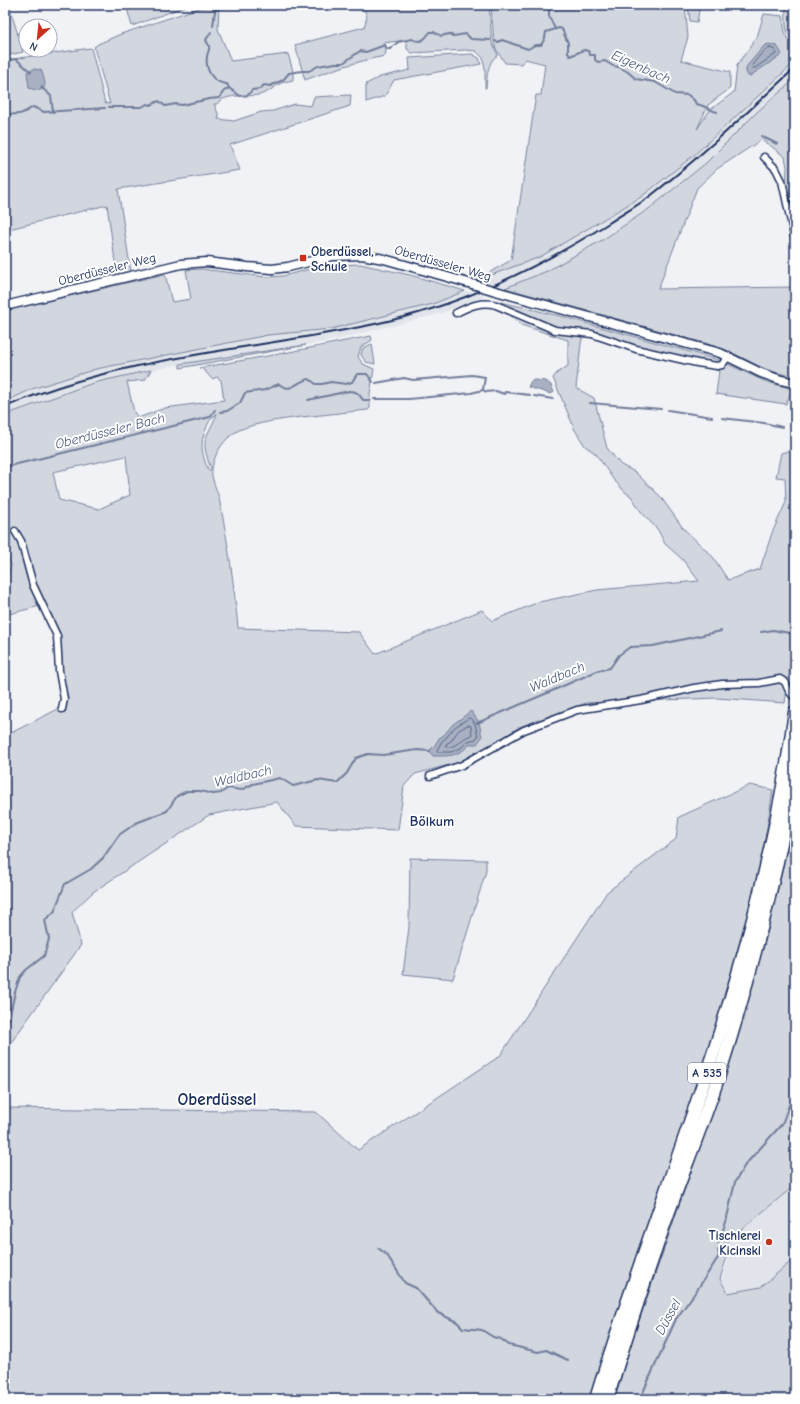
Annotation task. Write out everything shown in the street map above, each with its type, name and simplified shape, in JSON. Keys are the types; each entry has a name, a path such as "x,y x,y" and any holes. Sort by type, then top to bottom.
{"highway":[{"name":"A 535","path":"596,1399 613,1343 706,1075 753,923 766,867 791,741 795,712"},
{"name":"A 535","path":"607,1399 622,1349 717,1080 741,1001 776,867 795,772"}],"street":[{"path":"764,157 776,169 782,181 795,240"},
{"name":"Oberdüsseler Weg","path":"5,306 181,264 212,263 247,267 277,268 288,267 322,258 341,255 362,255 378,258 706,348 728,356 761,373 795,383"},
{"name":"Oberdüsseler Weg","path":"456,313 475,305 490,303 555,330 592,334 636,349 697,363 717,366 722,365 728,356"},
{"path":"15,531 20,541 33,585 57,636 59,671 64,699 62,709"},
{"path":"430,776 462,765 524,730 578,710 641,700 701,687 780,679 785,682 789,691 795,698"}],"shaded area":[{"path":"5,5 9,5 18,35 18,53 5,56"},
{"path":"126,5 189,5 132,26"},
{"path":"208,5 219,5 218,29 231,61 288,54 293,71 293,80 281,83 263,94 225,98 217,104 214,104 219,116 218,119 234,121 261,112 273,111 295,104 311,106 314,97 351,95 350,106 230,145 240,170 118,189 131,272 117,275 107,205 5,230 5,60 19,58 58,58 58,53 91,48 105,103 110,104 94,47 121,34"},
{"path":"348,5 489,5 492,43 498,55 494,58 490,65 487,75 486,88 483,58 476,51 465,50 412,53 407,49 407,40 383,43 386,51 385,56 345,66 305,80 295,45 364,27 367,17 363,6 348,7"},
{"path":"491,5 685,5 688,37 681,60 730,72 730,88 708,105 697,129 710,110 734,92 737,65 757,37 764,14 783,16 784,29 789,40 795,46 795,62 693,156 641,197 540,257 475,281 511,260 536,95 541,95 545,64 525,59 521,64 505,63 496,49 494,42"},
{"path":"688,5 700,5 697,22 690,21"},
{"path":"786,5 795,5 795,42 787,30"},
{"path":"472,54 479,58 481,64 394,80 385,96 366,102 366,84 380,77 410,70 409,58"},
{"path":"795,62 795,79 757,112 706,163 650,208 604,239 547,271 505,288 475,281 540,257 641,197 693,156"},
{"path":"795,79 795,230 786,186 787,167 785,157 761,140 717,169 697,188 658,289 795,287 795,377 766,370 729,351 705,343 505,288 547,271 604,239 650,208 706,163 757,112"},
{"path":"360,264 410,275 465,291 433,304 331,329 268,335 96,369 32,389 5,402 5,311 165,274 172,302 191,299 186,270 201,269 266,277 283,276 310,269 337,265"},
{"path":"465,291 485,296 442,313 335,340 180,364 93,383 5,415 5,402 32,389 96,369 433,304"},
{"path":"493,300 564,317 719,360 764,381 792,389 786,404 716,394 719,371 584,329 576,388 594,398 607,448 621,465 635,472 660,496 683,528 713,557 728,580 760,569 772,533 786,502 785,478 776,477 781,453 795,449 795,627 785,703 717,698 586,703 519,727 487,748 487,755 415,774 404,786 398,830 296,826 277,802 209,815 93,892 72,912 81,945 5,1051 5,736 62,707 56,642 40,606 5,615 5,587 11,565 5,550 5,415 93,383 151,370 145,380 127,382 134,412 138,418 165,408 224,400 221,380 217,377 212,379 203,369 199,368 371,336 372,340 361,347 358,357 363,364 374,369 370,394 370,408 368,410 285,419 247,427 239,430 229,437 221,446 215,457 212,475 219,498 225,530 233,579 238,628 359,632 375,654 482,610 492,621 539,602 597,590 699,581 682,559 665,544 658,530 642,513 631,496 625,492 613,479 596,454 585,446 575,430 553,378 557,373 568,366 568,340 521,325","holes":["217,414 205,440 206,451 211,469 209,471 203,455 202,445 204,434 209,422","126,456 130,495 99,509 59,500 53,472"]},
{"path":"372,344 375,364 366,362 361,355 363,348"},
{"path":"306,345 180,368 180,364"},
{"path":"750,785 773,790 761,865 747,922 714,1036 609,1337 590,1399 5,1399 5,1108 316,1112 358,1150 500,1056 607,892 676,839 679,817"},
{"path":"795,804 795,1185 724,1244 726,1260 720,1279 728,1293 761,1287 795,1258 795,1399 615,1399 629,1350 709,1119"},
{"path":"410,858 486,860 486,871 453,979 403,974 409,927"},
{"path":"795,1185 795,1258 761,1287 728,1293 722,1278 728,1260 726,1243"}],"water":[{"path":"769,44 777,46 782,54 748,76 746,67 764,46"},
{"path":"34,69 41,70 45,84 43,89 35,90 29,88 27,72"},
{"path":"531,381 546,381 551,385 554,392 551,394 528,387"},
{"path":"471,711 479,722 482,737 477,744 470,744 457,754 433,756 429,751 439,738 444,735 452,725"}],"waterway":[{"path":"213,26 215,11 220,5"},
{"path":"549,5 549,16 555,29"},
{"name":"Eigenbach","path":"495,41 498,42 502,40 528,49 535,45 541,45 545,38 546,32 559,28 562,29 568,43 568,53 570,56 584,50 588,51 590,55 595,55 595,60 598,62 605,61 628,72 636,79 655,82 675,94 688,95 696,104 702,105 717,112"},
{"path":"211,32 206,40 209,47 207,56 208,70 217,81 227,84 229,88"},
{"name":"Eigenbach","path":"109,107 142,107 159,101 165,106 176,104 182,105 219,98 224,91 229,88 240,96 248,95 252,90 260,89 264,85 270,86 283,80 289,73 309,71 318,66 343,63 360,51 366,52 385,45 387,49 390,49 398,42 412,39 420,41 430,32 434,32 441,36 449,34 453,36 466,34 471,39 490,40"},
{"path":"5,61 16,59 31,72"},
{"path":"41,87 51,96 53,112"},
{"name":"Eigenbach","path":"5,115 26,112 33,107 44,112 105,108"},
{"name":"Eigenbach","path":"761,136 777,144"},
{"name":"Oberdüsseler Bach","path":"220,412 227,411 240,403 245,393 265,390 279,384 287,388 309,379 316,384 331,382 346,384 352,382 357,374 367,374 373,382"},
{"name":"Oberdüsseler Bach","path":"376,383 404,378 413,380 472,375 485,377 483,390"},
{"name":"Oberdüsseler Bach","path":"483,390 486,392 496,391 504,394 505,392 530,395"},
{"path":"374,399 409,399 471,393 483,390"},
{"path":"308,400 349,391 358,393 363,400 369,400"},
{"name":"Oberdüsseler Bach","path":"534,396 553,399"},
{"name":"Oberdüsseler Bach","path":"590,403 661,409"},
{"name":"Oberdüsseler Bach","path":"5,467 210,417 215,410"},
{"name":"Oberdüsseler Bach","path":"668,410 712,417"},
{"name":"Oberdüsseler Bach","path":"722,418 764,423 782,427"},
{"name":"Waldbach","path":"761,632 773,630 795,634"},
{"name":"Waldbach","path":"477,723 597,671 610,668 619,655 630,647 653,646 721,631"},
{"name":"Waldbach","path":"5,1024 9,1019 20,977 26,970 44,956 49,939 45,920 54,912 65,884 91,869 103,858 119,835 136,823 167,811 177,796 187,791 200,791 213,794 221,793 228,788 241,790 253,784 280,778 293,786 318,780 337,783 347,773 356,758 368,754 383,755 417,750 430,751"},
{"name":"Düssel","path":"718,1243 726,1222 735,1182 745,1165 782,1124 789,1105"},
{"path":"378,1248 387,1255 405,1283 416,1288 438,1313 457,1322 463,1328 482,1330 493,1337 501,1339 509,1345 538,1352 546,1350 568,1360"},
{"name":"Düssel","path":"640,1399 676,1319 719,1256 718,1250"}],"railway":[{"path":"5,407 61,386 118,370 186,356 302,338 388,321 446,304 502,281 557,254 644,200 668,182 705,150 795,68"}],"place":[{"name":"Oberdüssel, Schule","path":"303,258"},
{"name":"Tischlerei Kicinski","path":"769,1242"}],"district":[{"name":"Bölkum","path":"432,821"},
{"name":"Oberdüssel","path":"217,1099"}]}
